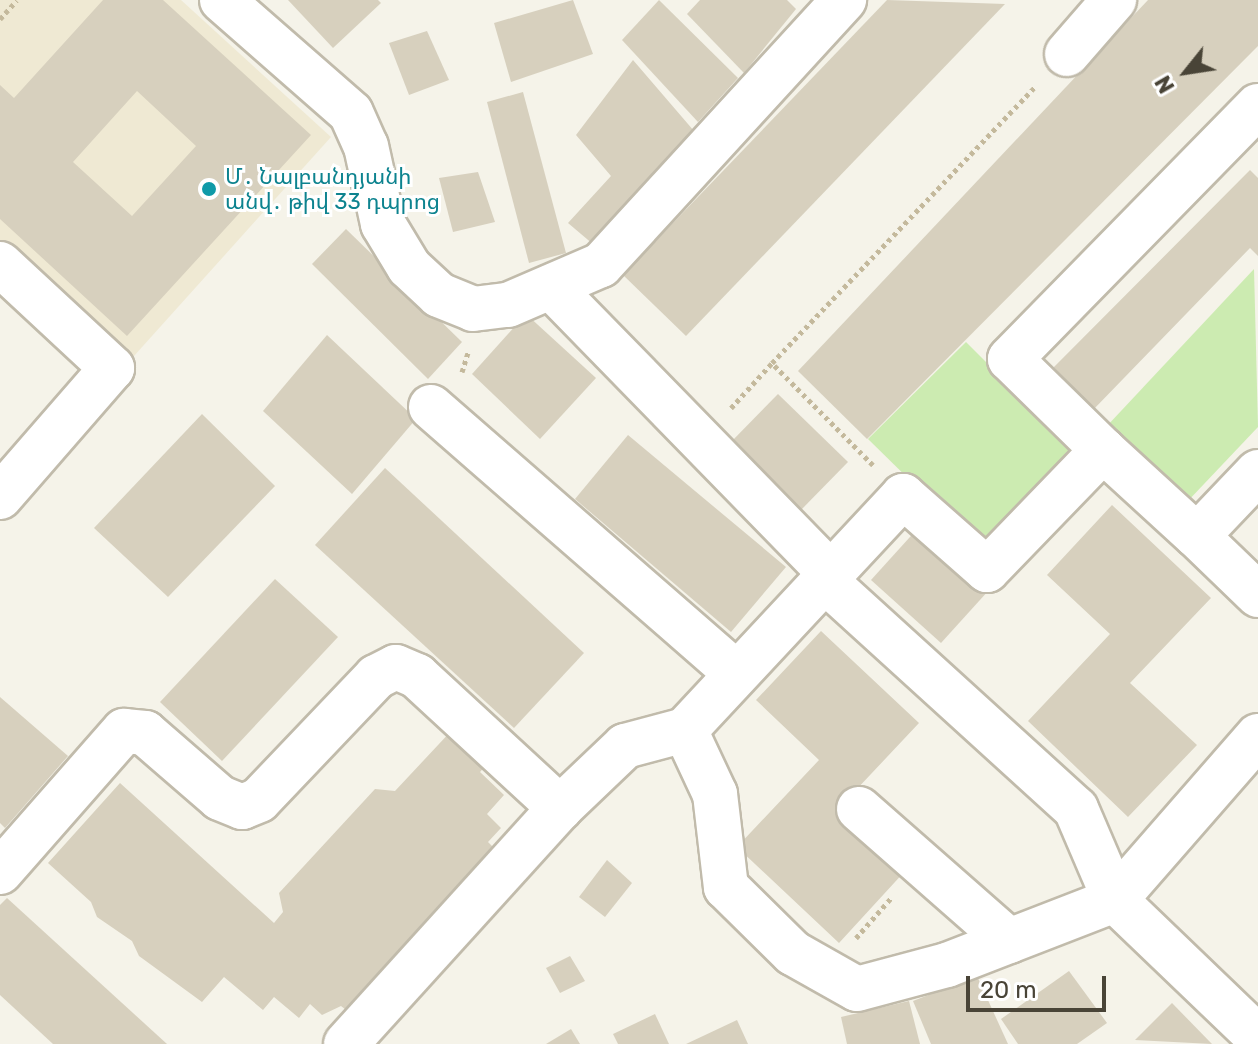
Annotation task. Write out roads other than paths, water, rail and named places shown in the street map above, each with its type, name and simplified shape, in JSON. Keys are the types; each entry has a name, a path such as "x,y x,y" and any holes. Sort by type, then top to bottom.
{"street":[{"path":"222,0 351,113 383,224 409,267 456,302 508,305 601,265 844,0"},
{"path":"1067,54 1101,4"},
{"path":"1252,125 1010,359 1258,595"},
{"path":"0,264 112,368 0,497"},
{"path":"551,287 825,574 1076,809 1115,900 1258,1037"},
{"path":"444,419 735,672"},
{"path":"346,1044 560,808 625,746 685,730 825,574 903,496 987,570 1103,450"},
{"path":"1197,536 1258,472"},
{"path":"0,872 124,731 145,733 220,798 242,807 259,800 376,677 396,667 417,676 560,808"},
{"path":"685,730 715,794 726,887 793,953 857,989 1009,941 1115,900 1258,736"},
{"path":"859,809 1009,941"}],"place":[{"name":"Մ․ Նալբանդյանի անվ․ թիվ 33 դպրոց","path":"209,189"}]}
